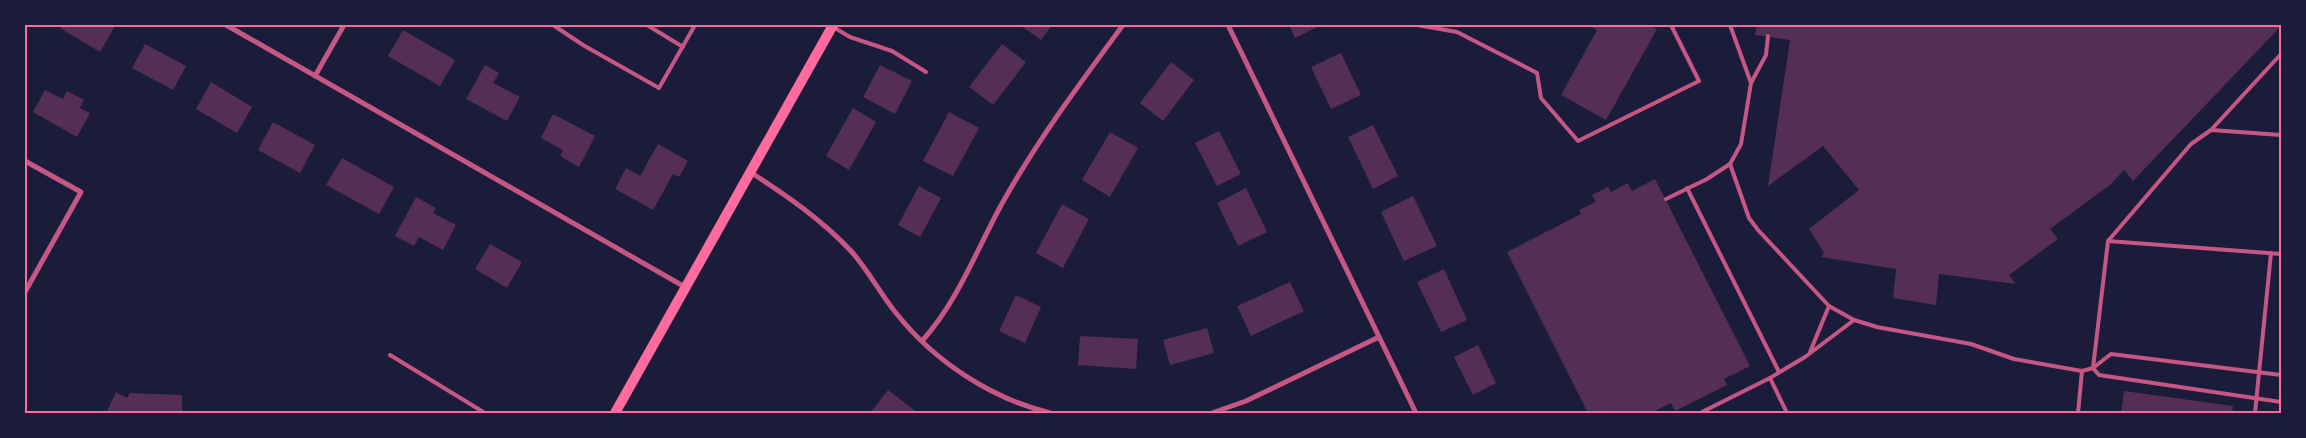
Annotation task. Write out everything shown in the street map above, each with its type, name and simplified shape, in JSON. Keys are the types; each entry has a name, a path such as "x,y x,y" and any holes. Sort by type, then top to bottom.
{"main road":[{"path":"615,413 833,26"}],"street":[{"path":"226,25 685,287"},
{"path":"315,76 344,25"},
{"path":"922,341 936,326 957,294 989,228 1033,151 1124,25"},
{"path":"1228,25 1416,413"},
{"path":"25,161 81,192 25,292"},
{"path":"750,172 811,214 843,243 896,313 922,341 948,363 979,384 1019,403 1050,413"},
{"path":"1212,413 1246,401 1379,337"}],"lane":[{"path":"553,25 583,45 660,88 695,25"},
{"path":"647,25 682,47"},
{"path":"1416,25 1457,32 1538,73 1540,98 1578,141 1698,81 1672,25"},
{"path":"1730,25 1751,83"},
{"path":"833,26 850,37 892,51 926,72"},
{"path":"1666,199 1730,164 1741,144 1751,83 1766,55 1768,36"},
{"path":"2281,54 2211,130 2191,144 2108,241 2093,368 2098,375 2281,402"},
{"path":"2211,130 2281,135"},
{"path":"1730,164 1749,218 1758,230 1829,306 1854,320 1877,328 1971,344 2014,359 2082,371 2093,368 2111,354 2281,375"},
{"path":"1688,188 1779,372"},
{"path":"2108,241 2281,254"},
{"path":"2255,413 2271,253"},
{"path":"1809,354 1829,306"},
{"path":"1700,413 1770,378 1809,354 1854,320"},
{"path":"390,355 485,413"},
{"path":"2078,413 2082,371"},
{"path":"1770,378 1787,413"}],"building":[{"path":"62,25 115,26 100,52 60,28"},
{"path":"1020,25 1052,25 1041,40"},
{"path":"1289,25 1321,25 1295,38"},
{"path":"1588,25 1649,25 1657,29 1606,120 1561,95 1597,30"},
{"path":"1757,25 2281,26 2133,181 2124,170 2111,184 2050,229 2058,239 2009,275 2016,284 1939,274 1936,305 1893,298 1896,269 1821,257 1824,253 1809,229 1859,190 1823,146 1768,186 1790,40 1755,35"},
{"path":"403,30 455,60 440,86 388,56"},
{"path":"145,44 186,66 173,90 132,68"},
{"path":"1002,44 1026,62 993,105 969,87"},
{"path":"1341,53 1361,95 1331,109 1311,67"},
{"path":"1171,62 1194,80 1163,121 1140,103"},
{"path":"485,65 499,73 493,83 520,97 507,121 466,99"},
{"path":"880,65 912,81 895,114 863,97"},
{"path":"211,82 252,107 237,133 196,109"},
{"path":"45,90 63,99 67,91 84,100 80,108 90,113 77,137 33,112"},
{"path":"853,108 876,122 849,170 826,156"},
{"path":"949,112 979,128 953,176 923,161"},
{"path":"553,114 595,136 579,167 560,156 563,150 541,138"},
{"path":"273,122 315,145 300,173 258,150"},
{"path":"1373,125 1398,176 1373,189 1348,137"},
{"path":"1219,131 1241,174 1217,186 1195,143"},
{"path":"1110,132 1138,148 1110,197 1082,180"},
{"path":"658,144 688,161 679,177 673,174 653,210 615,189 626,168 640,176"},
{"path":"342,158 394,187 379,214 326,185"},
{"path":"1655,179 1750,366 1724,379 1727,385 1675,411 1671,403 1651,413 1588,413 1507,252 1581,214 1579,210 1596,202 1592,195 1608,187 1611,192 1628,183 1632,191"},
{"path":"919,186 941,198 920,237 898,225"},
{"path":"1246,188 1267,232 1238,246 1217,203"},
{"path":"1413,196 1437,246 1404,261 1381,212"},
{"path":"416,197 436,208 433,213 456,225 443,250 419,237 414,246 395,236"},
{"path":"1062,204 1089,219 1063,268 1036,253"},
{"path":"490,244 522,262 507,288 475,269"},
{"path":"1444,269 1467,320 1441,332 1417,282"},
{"path":"1290,282 1304,311 1251,336 1237,306"},
{"path":"1016,295 1041,307 1025,343 999,331"},
{"path":"1207,328 1214,353 1170,365 1163,340"},
{"path":"1080,336 1138,339 1136,369 1078,365"},
{"path":"1478,345 1496,383 1473,395 1454,357"},
{"path":"888,390 918,413 875,413 872,411"},
{"path":"2124,391 2233,406 2232,413 2121,413"},
{"path":"116,392 127,398 130,393 182,395 182,413 106,413"}]}
